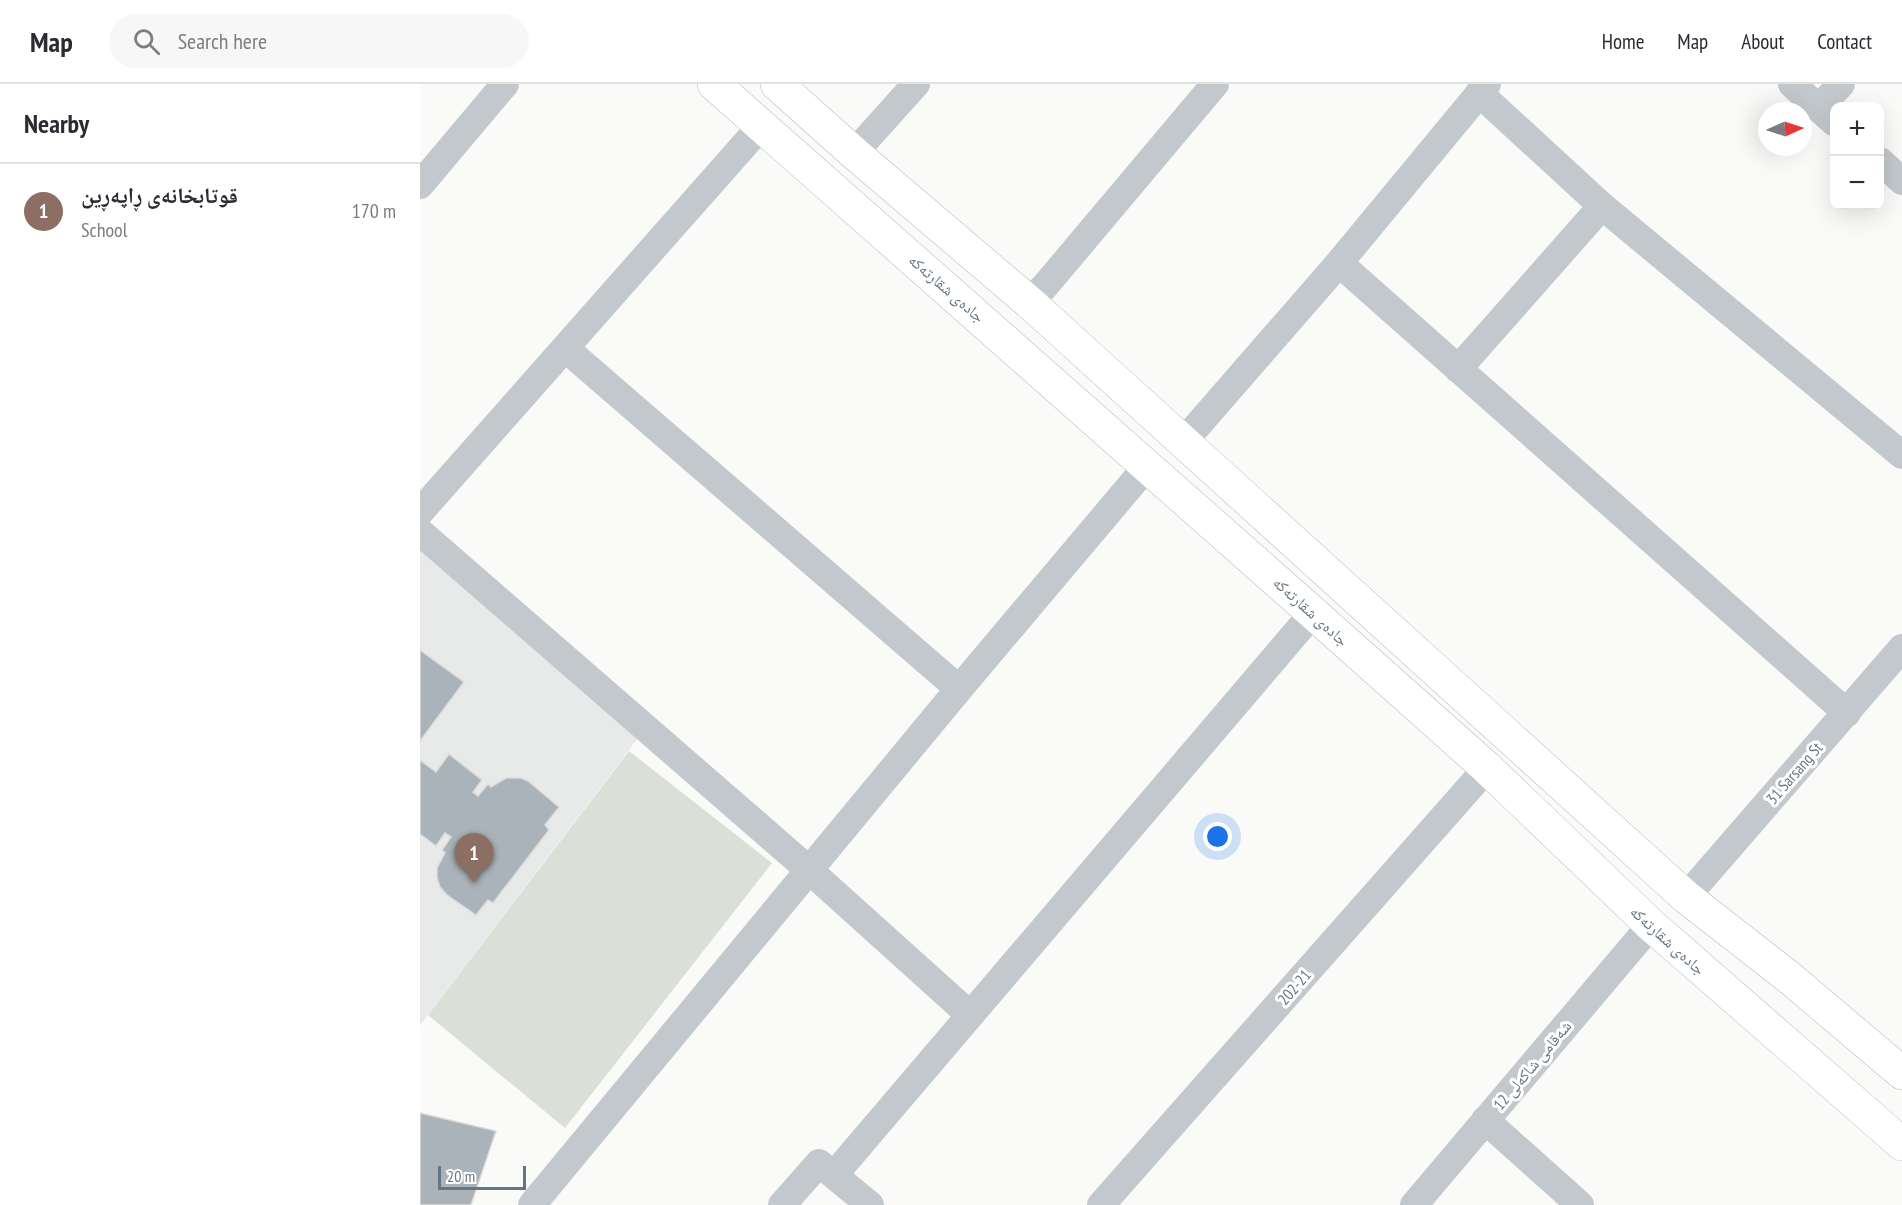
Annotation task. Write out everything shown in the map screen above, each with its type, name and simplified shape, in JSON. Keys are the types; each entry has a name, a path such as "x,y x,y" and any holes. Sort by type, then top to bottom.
{"main road":[{"name":"جادەی شقارتەکە","path":"714,84 1148,465 1487,768 1650,926 1902,1144"},
{"path":"777,84 854,153 1029,302 1686,897 1898,1061"}],"street":[{"path":"420,186 505,84"},
{"path":"854,153 916,84"},
{"path":"1029,302 1215,84"},
{"path":"1792,84 1827,115 1841,84"},
{"path":"1184,441 1339,263 1483,89 1602,206 1902,455"},
{"path":"420,512 762,125"},
{"path":"1884,165 1902,181"},
{"path":"1458,369 1602,206"},
{"path":"1339,263 1847,713"},
{"path":"566,349 959,688"},
{"path":"532,1205 959,688 1148,465"},
{"path":"420,532 809,870 970,1015"},
{"path":"834,1175 1314,613"},
{"name":"31 Sarsang St","path":"1686,897 1902,648"},
{"name":"202-21","path":"1101,1205 1487,768"},
{"name":"شەقامی شاکەلی 12","path":"1414,1205 1650,926"},
{"path":"1485,1120 1580,1205"},
{"path":"782,1205 819,1163 870,1205"}],"shaded area":[{"path":"420,545 641,734 420,1025"},
{"path":"629,751 772,863 565,1128 428,1015"}],"building":[{"path":"420,650 464,682 420,741"},
{"path":"449,754 482,780 473,792 478,796 488,784 491,787 506,778 521,778 528,781 559,807 545,825 549,830 493,903 488,900 476,915 447,895 440,887 437,878 437,868 445,853 442,850 451,837 445,833 436,846 420,834 420,760 436,772"},
{"path":"420,1113 496,1131 471,1205 420,1205"}],"place":[{"name":"قوتابخانەی ڕاپەڕین","path":"474,883"}]}
